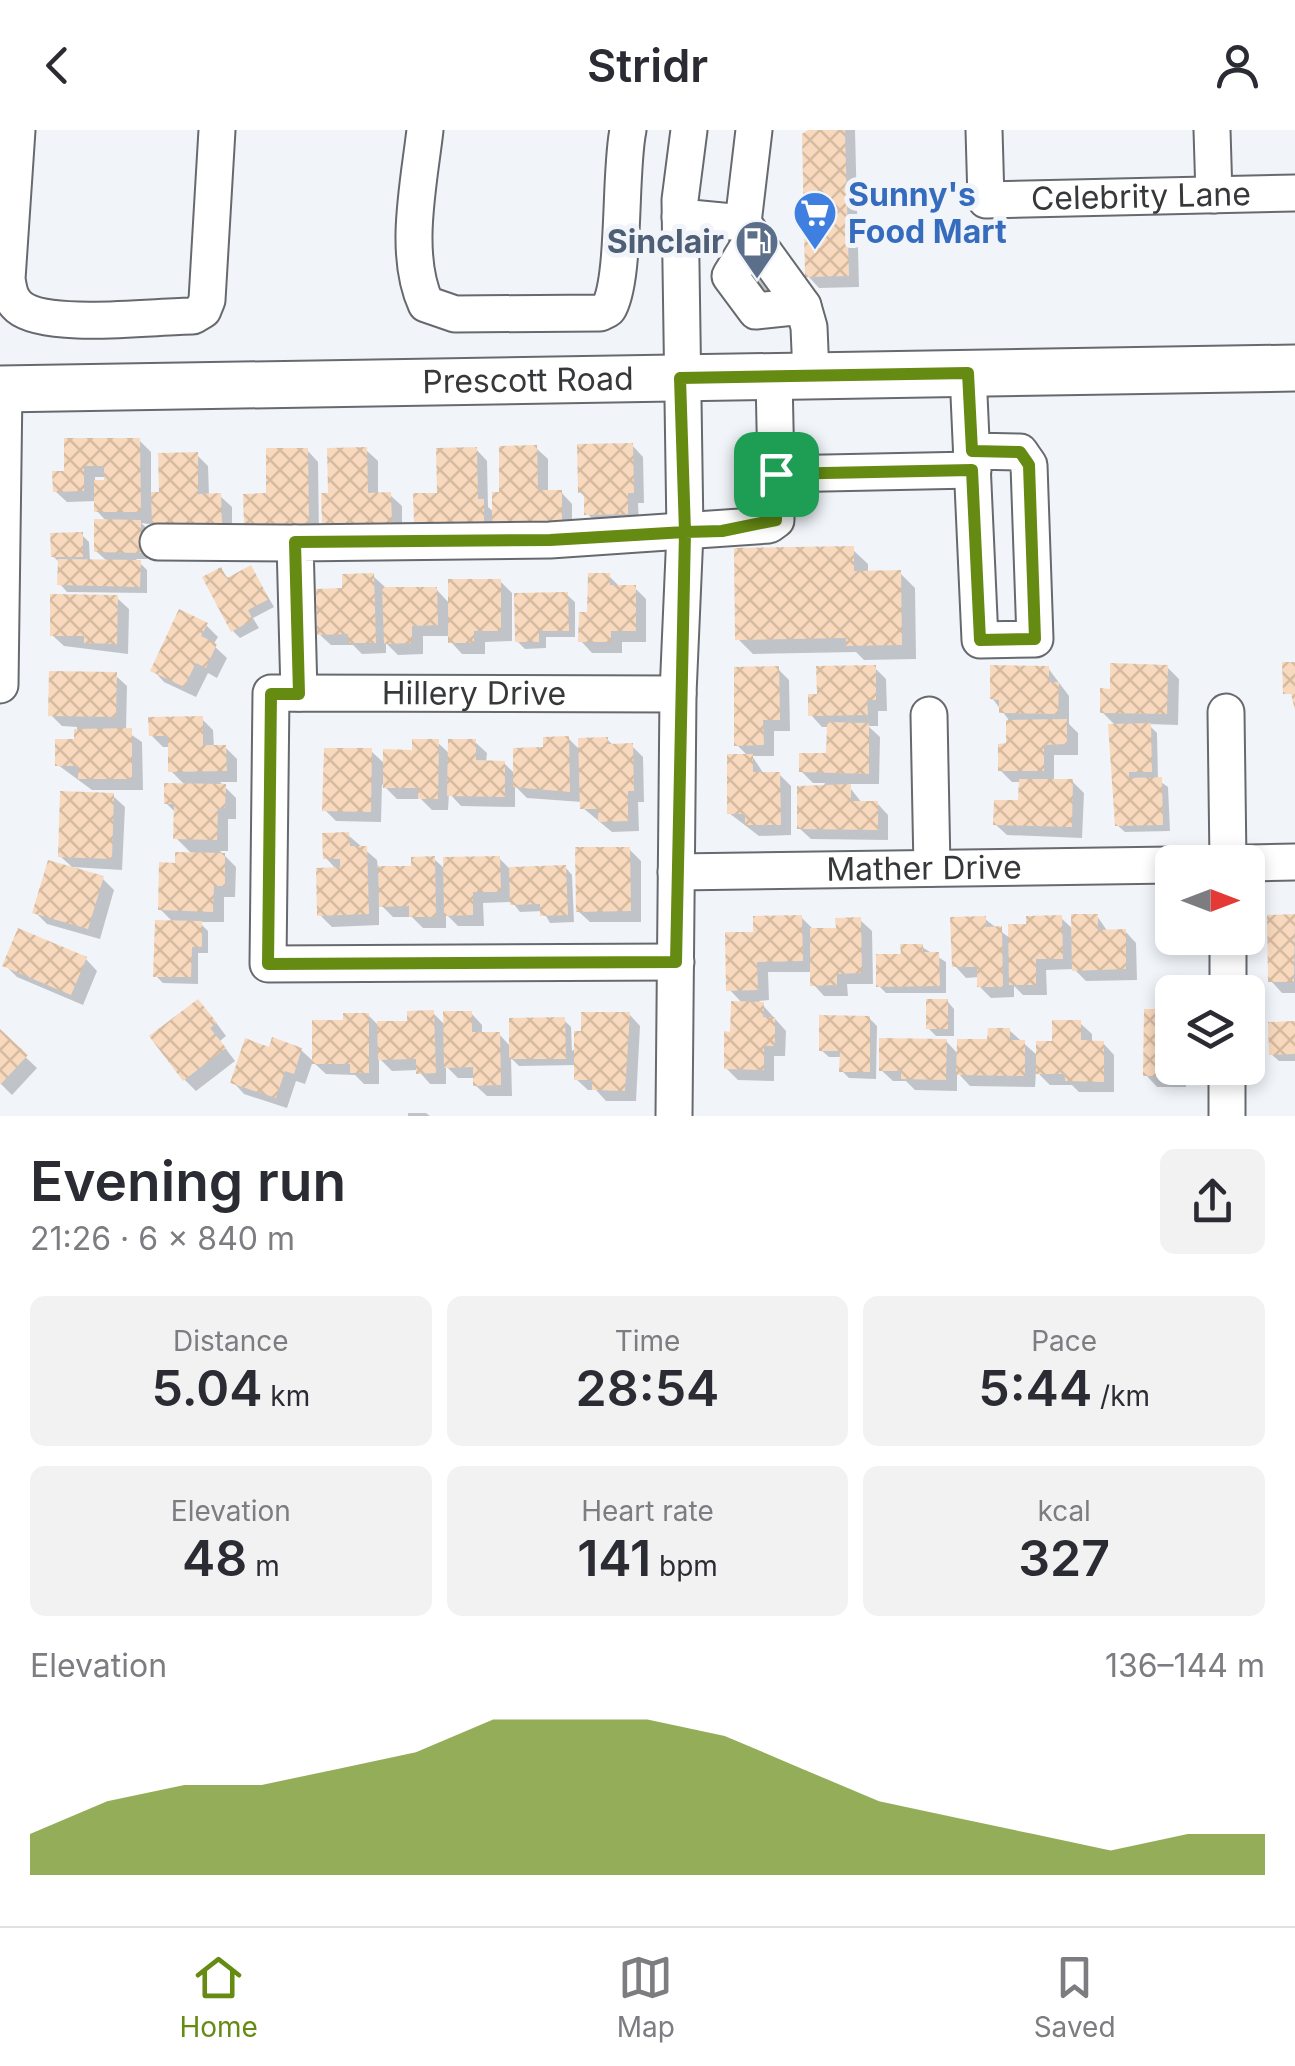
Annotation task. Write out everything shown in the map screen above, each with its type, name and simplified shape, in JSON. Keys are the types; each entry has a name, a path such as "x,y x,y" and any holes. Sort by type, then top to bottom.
{"main road":[{"name":"Prescott Road","path":"2,388 1295,368"}],"street":[{"path":"17,130 6,279 10,296 19,307 45,319 193,316 203,310 217,130"},
{"path":"425,130 416,261 418,286 426,304 455,314 600,313 608,308 618,282 618,234 628,130"},
{"path":"674,1116 678,694 685,532 680,217 689,130"},
{"path":"747,232 754,130"},
{"name":"Celebrity Lane","path":"984,130 986,200 1295,194"},
{"path":"1212,130 1214,195"},
{"path":"158,542 550,540 722,531 776,520 776,474 792,375 809,327 803,306 747,232 680,217"},
{"path":"776,474 972,460 1020,452 1029,465 1035,639 980,640 972,460 968,373"},
{"path":"0,686 2,388"},
{"path":"295,542 268,964 676,962"},
{"name":"Hillery Drive","path":"285,694 678,694"},
{"path":"1226,712 1228,845"},
{"path":"929,716 932,868"},
{"path":"1265,863 1295,862"},
{"name":"Mather Drive","path":"676,872 1155,865"},
{"path":"1227,1085 1227,1116"}],"building":[{"path":"808,130 845,130 849,276 805,277 802,134"},
{"path":"64,438 140,438 141,512 94,512 94,480 104,480 104,466 84,466 84,491 53,492 52,471 64,471"},
{"path":"633,443 634,493 628,493 628,514 584,515 584,493 578,493 577,444"},
{"path":"537,445 538,490 562,490 562,521 492,522 492,492 499,492 499,446"},
{"path":"367,447 368,493 391,492 392,523 322,525 321,493 328,493 327,448"},
{"path":"477,447 478,499 484,499 484,522 414,523 413,493 437,493 436,448"},
{"path":"266,448 308,448 309,524 244,525 243,494 266,493"},
{"path":"198,452 198,494 221,493 222,525 152,526 151,492 159,492 158,453"},
{"path":"94,519 141,520 141,553 94,552"},
{"path":"83,532 83,557 51,557 50,533"},
{"path":"854,546 854,571 901,570 902,645 846,646 846,638 735,640 734,548"},
{"path":"58,559 141,560 140,587 57,585"},
{"path":"251,565 269,599 248,610 253,620 231,632 202,577 221,567 227,578"},
{"path":"374,573 376,643 348,643 348,634 317,635 316,589 342,588 342,574"},
{"path":"588,573 610,573 610,585 636,585 636,631 611,631 611,642 578,642 579,612 587,612"},
{"path":"448,579 501,579 501,631 474,631 474,643 448,643"},
{"path":"382,587 437,587 438,625 412,626 412,643 384,644"},
{"path":"568,592 569,631 539,631 539,642 515,642 514,593"},
{"path":"50,594 118,595 117,644 84,643 84,636 50,636"},
{"path":"179,609 208,623 201,636 217,644 206,668 196,663 184,687 150,671"},
{"path":"1282,662 1295,662 1295,710 1291,694 1283,694"},
{"path":"1110,663 1168,665 1167,714 1100,713 1100,688 1110,689"},
{"path":"876,665 876,700 867,700 868,715 808,716 808,694 817,694 816,666"},
{"path":"990,665 1049,666 1049,682 1059,682 1058,714 999,713 999,700 990,699"},
{"path":"779,666 780,720 763,720 764,745 734,746 734,667"},
{"path":"49,671 117,672 116,717 48,716"},
{"path":"203,716 203,745 226,745 227,771 168,772 168,736 149,736 148,717"},
{"path":"1067,719 1067,744 1044,745 1044,771 998,771 998,744 1006,743 1006,720"},
{"path":"827,722 869,723 869,774 799,772 799,753 826,753"},
{"path":"1151,723 1152,772 1129,772 1129,778 1162,777 1163,825 1115,826 1108,724"},
{"path":"132,728 132,779 78,779 78,766 55,766 55,739 74,739 74,729"},
{"path":"569,736 570,792 513,787 513,748 543,747 543,737"},
{"path":"608,737 608,744 633,743 634,791 628,791 628,821 598,822 598,809 580,809 578,738"},
{"path":"412,739 439,739 438,799 418,799 418,788 383,788 383,749 412,750"},
{"path":"448,739 476,739 476,760 505,761 505,797 447,796"},
{"path":"324,748 372,748 371,812 322,811"},
{"path":"727,754 753,754 753,772 780,772 781,825 745,825 745,814 727,814"},
{"path":"1019,779 1073,779 1072,827 993,825 994,800 1018,800"},
{"path":"164,783 226,784 225,808 218,808 217,840 173,839 174,804 164,804"},
{"path":"851,784 851,801 878,801 878,830 797,829 797,786"},
{"path":"60,791 114,793 112,859 58,857"},
{"path":"349,832 350,846 367,846 369,914 317,916 316,868 340,867 340,859 323,859 322,833"},
{"path":"575,847 630,847 631,911 576,912"},
{"path":"175,852 225,853 225,886 214,886 213,912 158,910 159,862 175,863"},
{"path":"435,856 436,917 409,917 409,906 379,907 378,866 411,866 411,857"},
{"path":"500,856 501,892 473,892 473,915 444,916 443,857"},
{"path":"48,860 104,876 88,929 32,913"},
{"path":"566,865 568,915 540,916 540,904 510,905 509,867"},
{"path":"1071,914 1098,914 1098,930 1126,929 1126,969 1072,971"},
{"path":"1295,914 1294,982 1268,982 1267,915"},
{"path":"802,915 803,961 757,962 758,990 726,991 725,932 753,932 753,916"},
{"path":"1062,915 1063,959 1036,959 1036,985 1009,985 1008,924 1026,924 1026,916"},
{"path":"986,916 986,927 1002,926 1003,987 977,987 977,967 952,967 950,917"},
{"path":"861,917 862,973 837,974 837,985 810,986 810,928 836,928 835,918"},
{"path":"155,920 202,921 202,947 192,947 191,977 153,977"},
{"path":"18,928 87,957 71,995 2,966"},
{"path":"900,944 923,944 923,952 939,952 940,986 876,987 876,954 901,954"},
{"path":"198,999 217,1023 210,1028 226,1048 183,1081 149,1036"},
{"path":"926,999 948,999 948,1029 926,1029"},
{"path":"731,1001 764,1002 763,1017 775,1017 775,1046 764,1046 764,1070 724,1069 724,1031 730,1032"},
{"path":"1144,1009 1155,1009 1155,1076 1143,1076"},
{"path":"434,1010 436,1073 416,1074 416,1059 378,1060 377,1021 407,1021 407,1011"},
{"path":"443,1011 472,1011 472,1032 500,1032 501,1085 473,1086 473,1067 444,1068"},
{"path":"581,1012 630,1012 625,1091 592,1090 592,1080 574,1080 574,1031 581,1031"},
{"path":"343,1013 369,1013 369,1073 350,1073 350,1064 312,1064 312,1020 343,1020"},
{"path":"819,1015 870,1016 870,1072 839,1072 840,1051 819,1051"},
{"path":"565,1017 566,1059 509,1059 509,1018"},
{"path":"1052,1020 1081,1020 1081,1040 1104,1041 1104,1082 1065,1081 1065,1074 1036,1074 1036,1041 1052,1041"},
{"path":"1295,1021 1295,1054 1269,1055 1268,1022"},
{"path":"988,1028 1010,1028 1010,1040 1025,1040 1025,1076 956,1075 957,1039 987,1039"},
{"path":"0,1029 28,1055 0,1085"},
{"path":"272,1037 302,1048 294,1074 285,1071 276,1098 230,1083 245,1038 269,1047"},
{"path":"879,1038 947,1039 946,1080 901,1079 901,1071 879,1071"}],"place":[{"name":"Sunny's Food Mart","path":"815,251"},
{"name":"Sinclair","path":"757,280"}],"route":[{"path":"776,474 776,520 722,531 685,532 678,694 676,962 268,964 271,694 299,694 295,542 550,540 685,532 680,378 968,373 972,451 1020,452 1029,465 1035,639 980,640 972,470 776,474"}]}
